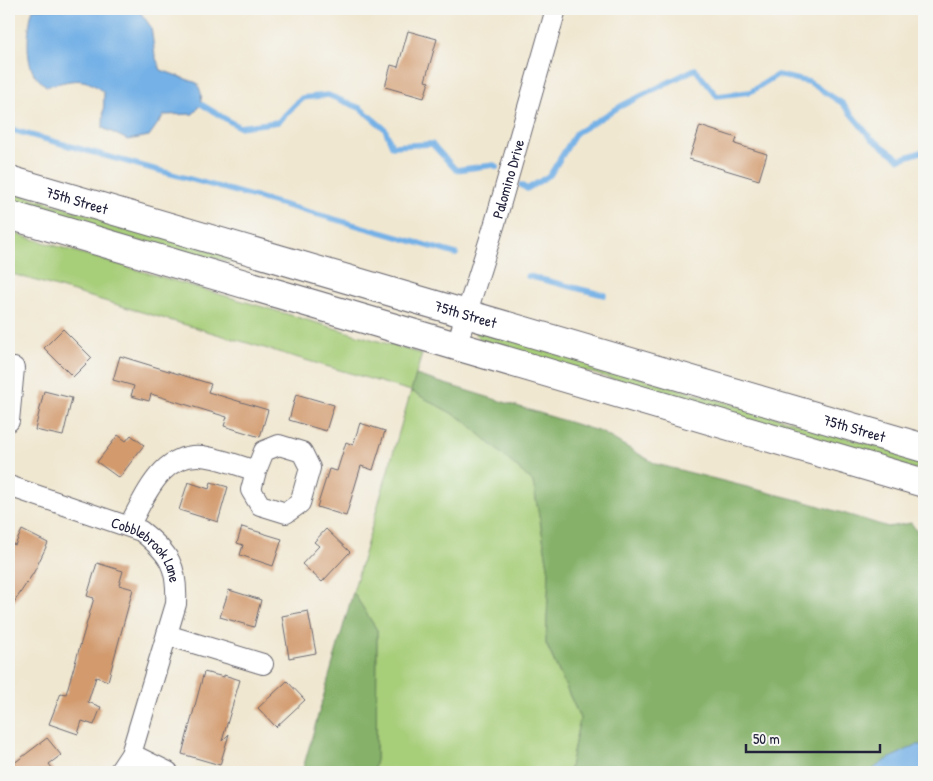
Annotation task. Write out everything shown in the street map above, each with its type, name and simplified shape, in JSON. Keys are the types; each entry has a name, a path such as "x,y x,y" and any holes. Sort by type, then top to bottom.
{"main road":[{"name":"75th Street","path":"9,180 924,483"},
{"name":"75th Street","path":"9,215 924,448"}],"street":[{"name":"Palomino Drive","path":"461,330 495,223 556,9"},
{"path":"9,421 14,368"},
{"path":"129,526 161,472 171,463 182,458 192,456 207,457 256,471"},
{"name":"Cobblebrook Lane","path":"9,486 141,531 158,545 172,567 177,584 176,604 131,754 119,772"},
{"path":"167,635 264,664"},
{"path":"131,754 168,772"}],"green space":[{"path":"9,191 272,269 271,271 130,239 9,203"},
{"path":"9,232 422,354 411,391 9,273"},
{"path":"476,330 924,460 924,472 481,340 475,334"},
{"path":"416,375 601,432 656,464 810,503 888,527 911,523 920,535 924,536 924,772 569,772 580,718 546,643 549,572 533,482 464,420 411,391"},
{"path":"411,391 464,420 533,482 549,572 546,644 580,718 569,772 373,772 376,760 377,630 353,592"},
{"path":"353,592 377,630 376,760 373,772 302,772"}],"water":[{"path":"33,9 138,9 151,27 155,56 161,70 197,83 201,92 201,103 193,114 164,115 149,136 128,140 103,128 104,93 97,87 77,80 46,86 34,74 30,65 28,49"},
{"path":"916,745 924,745 924,772 871,772 885,761"}],"building":[{"path":"408,31 437,39 425,81 429,82 424,98 385,87 391,65 398,67"},
{"path":"700,126 737,138 735,144 767,154 759,180 689,159"},
{"path":"63,329 92,358 73,377 44,348"},
{"path":"120,356 211,384 208,392 268,410 260,437 224,426 227,417 151,394 149,401 131,396 134,386 113,380"},
{"path":"44,391 72,398 63,436 35,430"},
{"path":"296,394 334,405 326,431 289,420"},
{"path":"360,423 385,431 373,470 361,466 346,516 317,507 329,469 337,471 346,442 353,445"},
{"path":"118,435 126,441 131,435 144,445 119,478 97,462"},
{"path":"188,482 209,489 211,482 228,487 218,522 179,510"},
{"path":"242,527 282,539 273,566 240,555 243,545 237,543"},
{"path":"326,529 350,552 322,582 302,564 319,546 314,542"},
{"path":"22,530 48,543 34,572 9,610 9,542 15,545"},
{"path":"97,563 123,571 119,585 133,589 108,681 96,677 88,702 101,707 94,725 82,721 78,734 49,724 61,693 66,694 94,598 87,596"},
{"path":"229,590 261,600 254,627 220,617"},
{"path":"308,611 316,653 289,658 282,616"},
{"path":"204,672 240,680 222,741 229,734 220,765 182,754"},
{"path":"287,681 305,700 276,727 258,708"},
{"path":"47,738 61,755 49,764 55,772 9,772 9,767"}],"waterway":[{"path":"521,185 527,189 550,175 576,133 621,106 695,69 717,96 750,92 777,75 809,82 842,103 871,138 900,159 924,151"},
{"path":"201,104 239,127 278,122 302,98 328,95 360,108 385,129 392,146 432,144 456,170 494,165 497,167"},
{"path":"9,129 456,254"},
{"path":"528,276 604,295"}]}
